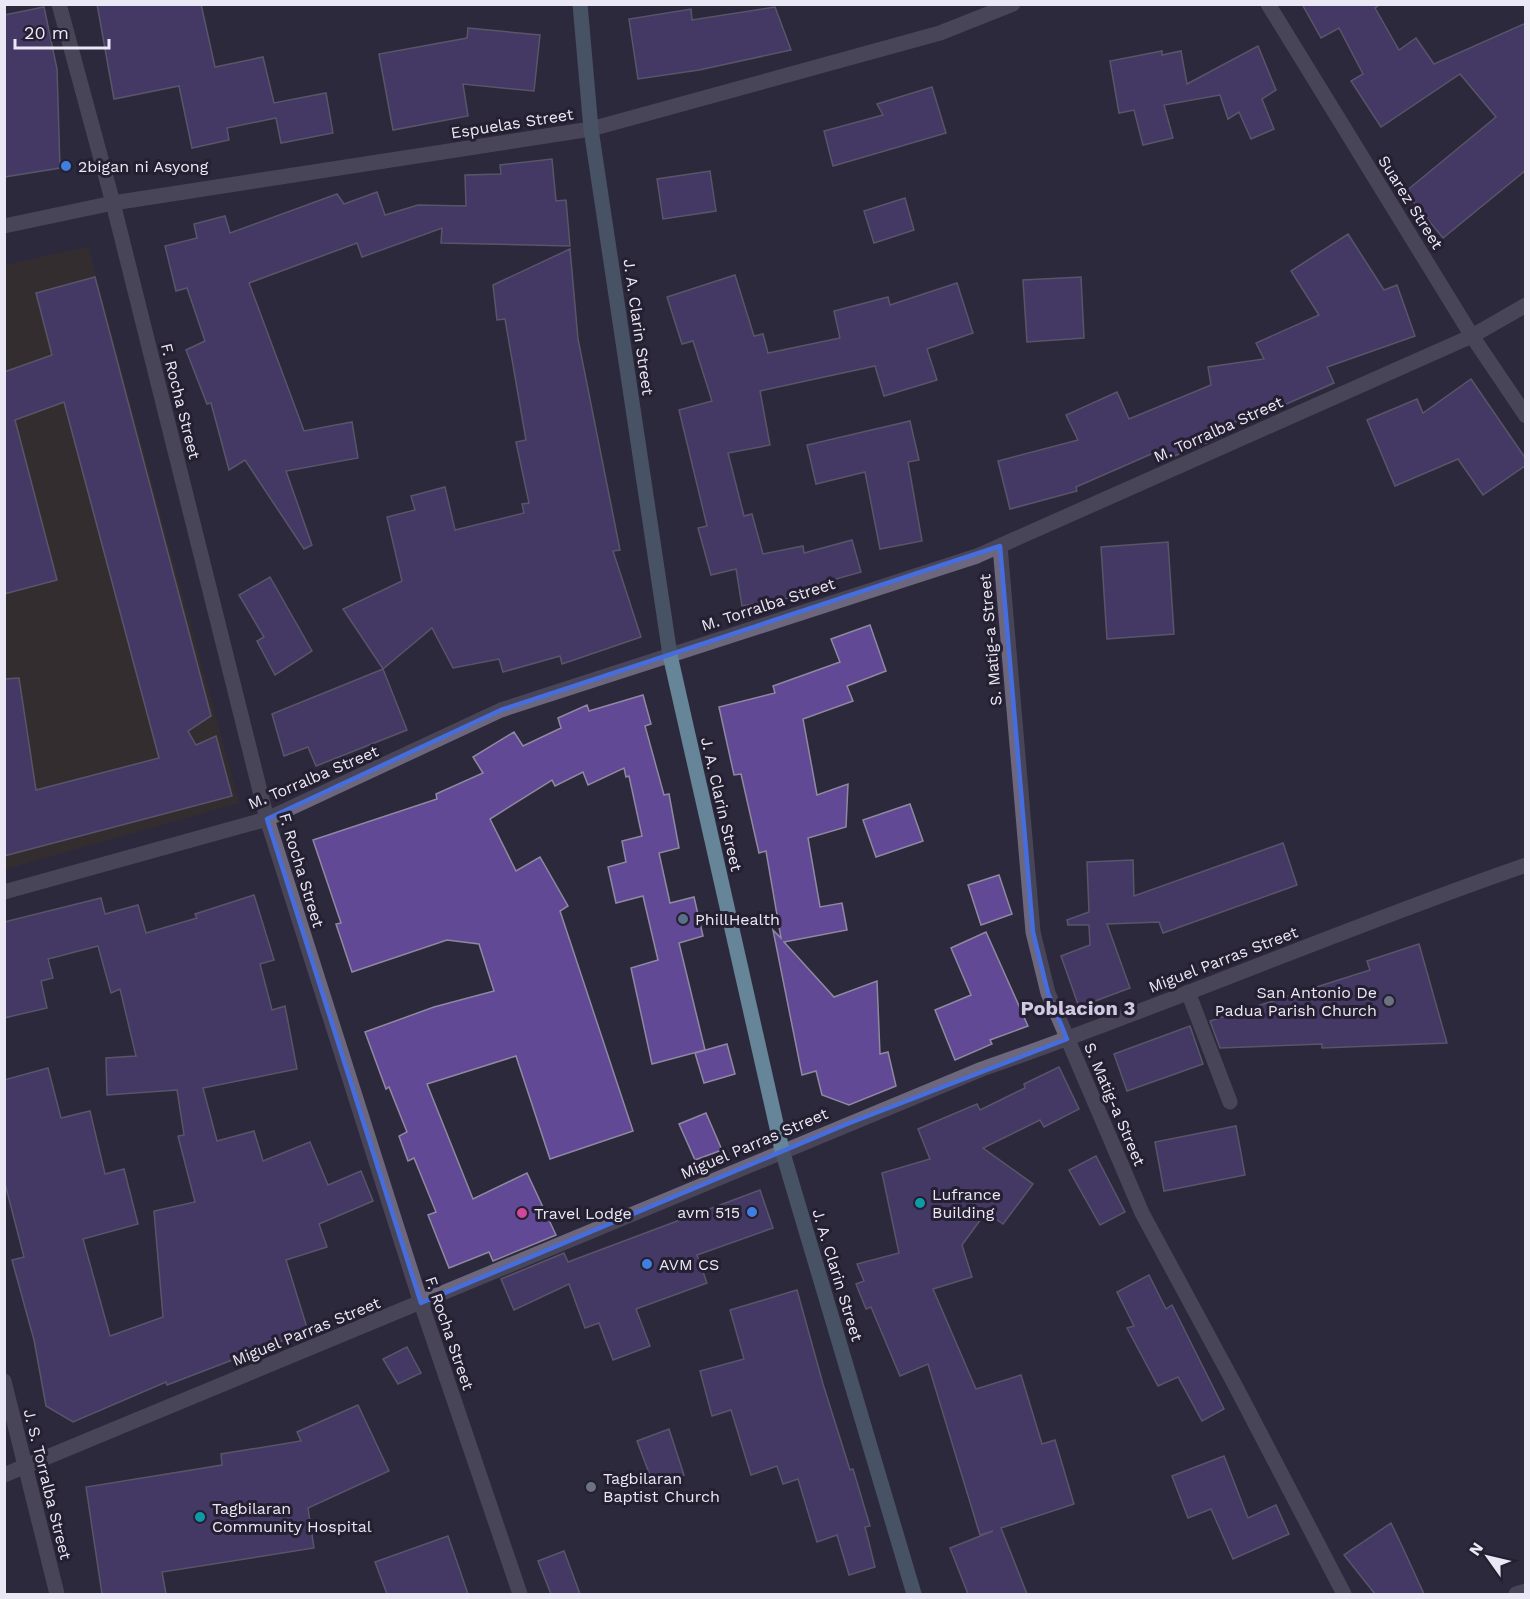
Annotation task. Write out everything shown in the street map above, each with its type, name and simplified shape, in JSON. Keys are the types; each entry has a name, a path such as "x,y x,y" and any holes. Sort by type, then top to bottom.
{"main road":[{"name":"J. A. Clarin Street","path":"580,4 591,129 670,655 782,1150 914,1594"}],"street":[{"name":"F. Rocha Street","path":"59,4 113,203 267,819 421,1303 520,1594"},
{"name":"Espuelas Street","path":"4,226 113,203 591,129 940,33 1013,4"},
{"name":"Suarez Street","path":"1268,4 1472,336 1526,416"},
{"name":"M. Torralba Street","path":"4,892 267,819 501,710 977,556 1472,336 1526,305"},
{"name":"S. Matig-a Street","path":"999,546 1033,932 1048,993 1142,1213 1344,1594"},
{"name":"Miguel Parras Street","path":"4,1475 421,1303 782,1150 982,1069 1067,1039 1408,905 1526,865"},
{"path":"1188,992 1230,1102"},
{"name":"J. S. Torralba Street","path":"4,1381 57,1594"},
{"path":"1516,1594 1526,1591"}],"highlighted area":[{"path":"1000,546 1033,932 1048,993 1067,1039 847,1124 421,1303 267,819 501,710"}],"shaded area":[{"path":"88,247 239,803 5,869 5,265"}],"building":[{"path":"97,4 201,4 215,67 263,57 274,103 326,93 333,133 281,143 276,118 227,128 229,140 192,148 179,86 114,99"},
{"path":"1302,4 1381,4 1375,8 1399,50 1416,38 1434,64 1526,23 1526,170 1443,238 1405,192 1496,117 1460,74 1381,127 1351,81 1363,74 1339,28 1321,38"},
{"path":"44,7 57,69 60,168 4,177 4,15"},
{"path":"775,7 791,50 699,70 638,79 629,19 691,9 692,20"},
{"path":"468,28 540,35 534,91 463,84 468,116 393,130 379,54 467,38"},
{"path":"1258,46 1276,90 1262,99 1274,129 1251,139 1239,112 1228,119 1220,95 1164,105 1173,138 1143,145 1134,110 1119,113 1110,61 1162,51 1162,55 1181,51 1187,84"},
{"path":"932,87 946,133 833,166 824,131 883,115 877,104"},
{"path":"552,159 556,201 566,200 570,246 441,243 442,228 362,257 357,243 249,283 304,431 352,422 358,458 286,471 312,545 304,549 245,460 229,470 211,403 207,404 186,350 205,341 187,288 176,291 165,246 197,238 194,224 225,216 230,233 337,194 344,204 377,192 385,215 418,205 466,206 465,175 501,174 500,165"},
{"path":"710,171 716,211 663,219 657,179"},
{"path":"905,198 914,230 874,243 864,211"},
{"path":"1348,234 1384,290 1397,285 1415,336 1327,367 1334,383 1252,419 1216,425 1221,437 1162,461 1158,451 1076,487 1077,491 1010,509 998,461 1078,440 1066,415 1117,392 1129,419 1211,385 1208,367 1264,359 1256,343 1319,315 1291,271"},
{"path":"570,249 578,339 620,550 613,551 641,637 562,664 560,656 503,672 499,659 453,668 432,628 383,669 343,609 402,581 387,517 415,510 411,496 445,487 455,530 524,513 522,504 529,503 516,442 526,440 505,319 497,320 493,285"},
{"path":"735,275 754,336 763,334 768,353 840,338 834,311 888,297 890,305 957,283 973,333 927,349 937,380 884,396 875,366 760,391 770,445 728,453 744,516 752,514 763,554 803,546 804,553 852,540 861,572 811,586 812,594 742,606 736,569 711,575 698,528 707,526 679,410 712,401 693,341 682,344 667,297"},
{"path":"95,277 211,716 188,731 196,745 216,736 232,796 4,856 4,679 19,678 36,790 159,758 64,402 15,420 57,580 4,594 4,372 52,355 36,293"},
{"path":"1081,277 1084,338 1027,342 1023,280"},
{"path":"1471,379 1526,459 1526,465 1483,495 1458,459 1395,486 1367,420 1417,399 1423,413"},
{"path":"910,421 919,460 908,462 922,541 880,549 865,472 816,484 807,445"},
{"path":"1168,542 1174,634 1107,639 1101,547"},
{"path":"270,577 312,651 275,675 257,641 264,637 239,595"},
{"path":"870,625 886,671 847,686 853,701 803,719 817,795 848,784 846,827 808,838 820,907 842,903 847,930 784,942 834,997 877,981 880,1054 888,1052 896,1086 849,1105 822,1095 816,1071 802,1075 773,930 781,938 766,851 759,853 741,774 734,775 719,707 775,693 773,686 840,662 831,639"},
{"path":"383,669 407,730 316,766 308,747 284,756 272,714"},
{"path":"643,695 651,724 645,726 664,795 669,794 679,848 659,853 670,903 694,897 703,936 679,943 705,1050 652,1064 631,968 658,960 643,896 616,903 608,867 626,862 622,841 642,836 629,776 626,777 624,768 588,785 583,772 555,786 552,780 490,819 516,871 540,857 568,906 560,911 633,1131 550,1159 516,1056 427,1084 473,1199 527,1173 556,1235 493,1261 489,1252 449,1268 428,1215 436,1212 414,1158 408,1161 399,1136 407,1132 389,1087 386,1089 365,1032 434,1007 494,991 479,944 447,940 352,972 336,924 341,923 313,840 437,799 436,794 483,773 473,757 514,732 523,746 561,728 558,718 587,705 589,711"},
{"path":"910,804 923,841 876,857 863,820"},
{"path":"1283,843 1297,885 1163,933 1159,922 1107,924 1130,988 1079,1007 1061,956 1090,945 1089,925 1068,925 1067,920 1089,912 1087,862 1133,860 1134,896"},
{"path":"999,875 1012,914 981,925 968,885"},
{"path":"254,895 274,960 260,964 272,1010 285,1006 297,1069 203,1088 217,1141 254,1131 263,1161 310,1142 328,1185 361,1171 373,1201 319,1224 327,1247 286,1260 308,1331 167,1385 166,1382 73,1422 46,1406 34,1340 12,1260 24,1257 4,1180 4,1080 48,1068 61,1118 90,1111 105,1174 124,1169 138,1224 83,1239 110,1336 163,1317 154,1211 195,1202 178,1136 184,1135 177,1090 107,1095 106,1058 136,1056 120,989 111,993 98,946 48,959 53,978 41,981 47,1008 4,1018 4,922 101,898 105,914 138,905 146,933 197,918 195,914"},
{"path":"986,932 1028,1026 990,1040 992,1044 955,1060 935,1010 971,995 951,948"},
{"path":"1419,944 1447,1043 1322,1048 1322,1044 1220,1048 1210,1021 1370,970 1367,961"},
{"path":"1190,1026 1203,1064 1127,1091 1114,1054"},
{"path":"727,1044 735,1074 704,1083 695,1053"},
{"path":"1059,1067 1079,1109 1044,1127 1040,1120 983,1148 1033,1184 1003,1224 986,1212 962,1245 972,1277 933,1289 976,1389 1021,1375 1042,1444 1055,1440 1074,1504 1001,1528 1027,1594 968,1594 950,1548 993,1531 980,1535 928,1364 900,1376 871,1307 866,1309 856,1284 864,1281 857,1264 899,1253 882,1173 930,1159 918,1129 977,1104 980,1110 1025,1088 1024,1084"},
{"path":"706,1113 722,1150 695,1160 679,1124"},
{"path":"1236,1126 1245,1175 1164,1191 1155,1142"},
{"path":"1096,1156 1125,1212 1100,1225 1069,1170"},
{"path":"760,1190 773,1228 697,1255 707,1283 636,1309 650,1346 613,1360 599,1323 585,1328 569,1284 514,1310 501,1279 564,1253 568,1262"},
{"path":"1149,1275 1166,1309 1172,1305 1224,1409 1202,1421 1178,1377 1158,1386 1127,1328 1134,1326 1117,1292"},
{"path":"797,1290 823,1384 870,1526 865,1527 875,1567 849,1575 837,1535 817,1542 798,1479 783,1484 777,1466 751,1475 731,1410 712,1416 700,1371 744,1359 730,1310"},
{"path":"407,1347 421,1373 398,1384 383,1359"},
{"name":"Tagbilaran Community Hospital","path":"358,1405 389,1471 308,1508 314,1548 162,1572 166,1594 102,1594 86,1487 222,1465 221,1454 301,1441 297,1432"},
{"path":"669,1429 684,1475 654,1486 637,1441"},
{"path":"1224,1456 1248,1518 1276,1505 1289,1534 1233,1559 1211,1509 1188,1518 1172,1476"},
{"path":"1391,1523 1424,1594 1375,1594 1344,1555"},
{"path":"448,1536 468,1594 387,1594 375,1562"},
{"path":"564,1551 580,1594 551,1594 538,1561"}],"place":[{"name":"2bigan ni Asyong","path":"66,166"},
{"name":"PhillHealth","path":"683,919"},
{"name":"San Antonio De Padua Parish Church","path":"1389,1001"},
{"name":"Lufrance Building","path":"920,1203"},
{"name":"avm 515","path":"752,1212"},
{"name":"Travel Lodge","path":"522,1213"},
{"name":"AVM CS","path":"647,1264"},
{"name":"Tagbilaran Baptist Church","path":"591,1487"},
{"name":"Tagbilaran Community Hospital","path":"200,1517"}],"district":[{"name":"Poblacion 3","path":"1078,1008"}]}
